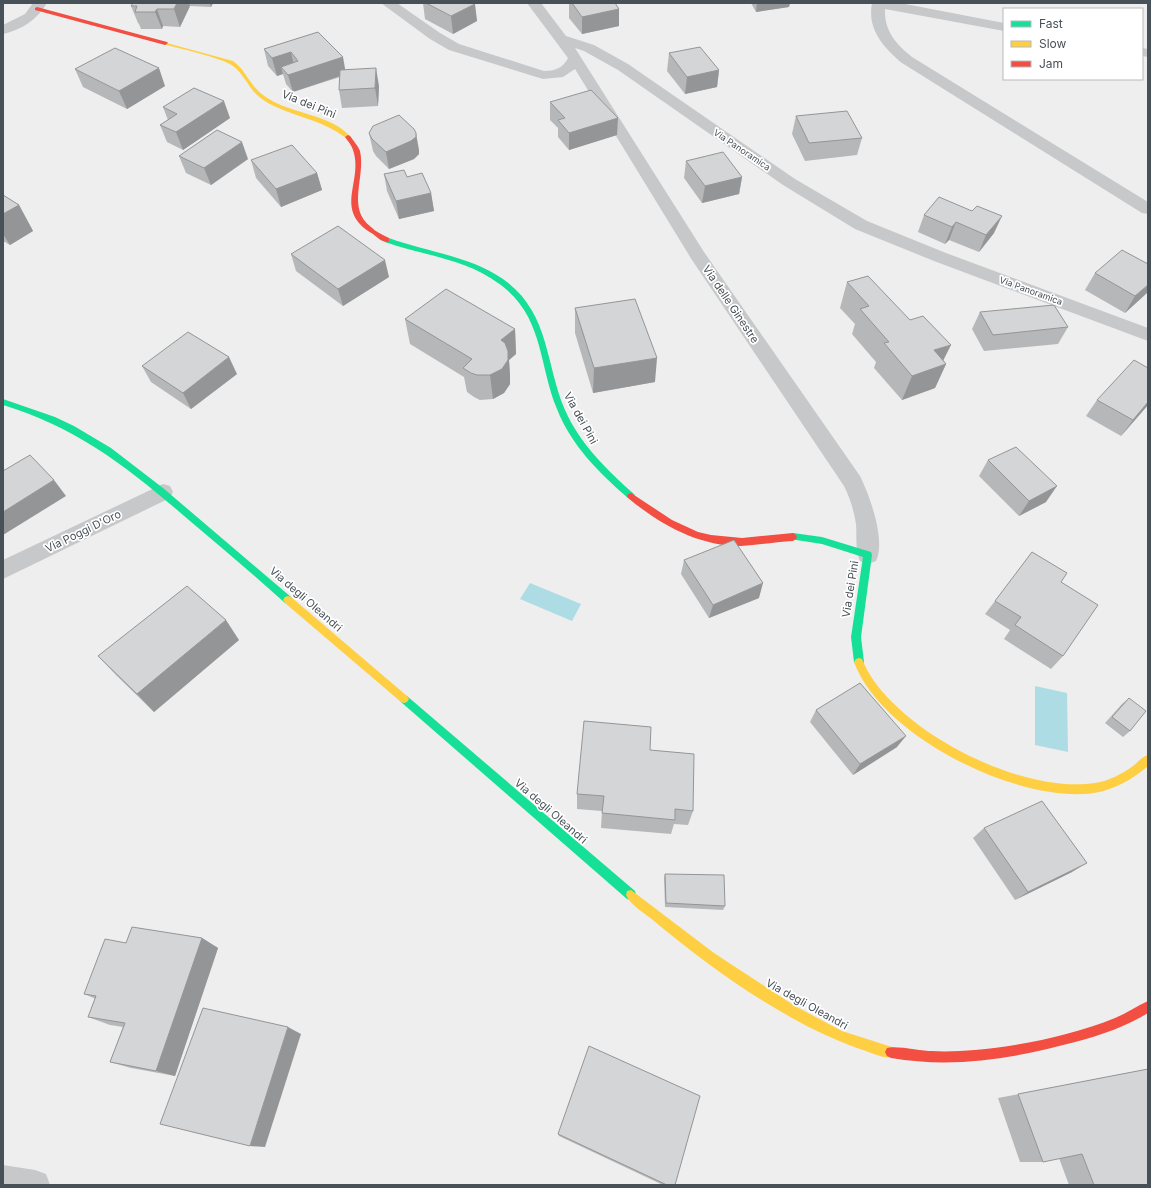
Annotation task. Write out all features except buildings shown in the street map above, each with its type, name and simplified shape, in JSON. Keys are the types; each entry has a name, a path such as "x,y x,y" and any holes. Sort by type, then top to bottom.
{"street":[{"path":"388,3 454,47 537,73 549,75 562,73 570,66 574,58 534,3"},
{"path":"1003,27 879,3 877,19 880,29 889,43 902,56 1024,134 1148,209"},
{"path":"3,30 23,21 38,6"},
{"name":"Via dei Pini","path":"38,6 220,58 237,67 250,86 263,98 279,106 318,120 348,137 356,150 358,168 353,191 353,202 355,210 363,224 387,240 425,253 469,264 501,280 521,298 532,312 540,328 552,388 580,444 613,482 670,523 686,532 714,540 744,542 795,537 817,538 868,555 856,638 856,648 862,670 880,696 927,737 962,758 983,767 1026,782 1055,789 1085,790 1101,787 1128,776 1148,760"},
{"name":"Via Panoramica","path":"561,39 589,48 623,67 789,182 861,225 925,252 1148,335"},
{"name":"Via delle Ginestre","path":"574,58 694,250 848,473 858,492 865,513 868,555"},
{"name":"Via degli Oleandri","path":"3,402 31,410 80,433 130,466 163,492 665,924 744,981 824,1029 848,1040 885,1052 924,1057 968,1057 1009,1052 1072,1037 1127,1019 1148,1007"},
{"name":"Via Poggi D'Oro","path":"3,570 163,492"},
{"path":"3,1180 35,1185"}],"water":[{"path":"530,583 581,604 572,621 520,599"},
{"path":"1035,686 1067,693 1068,752 1035,745"}],"traffic: fast":[{"path":"387,240 474,267 501,281 517,295 528,309 536,324 542,340 554,392 567,423 574,435 591,457 631,496"},
{"path":"3,402 52,419 71,428 126,463 229,548 288,600"},
{"path":"793,537 822,540 868,555 856,637 859,662"},
{"path":"404,699 631,895"}],"traffic: slow":[{"path":"165,43 231,62 240,69 261,97 283,108 328,124 338,129 348,137"},
{"path":"288,600 404,699"},
{"path":"859,662 865,676 874,688 909,723 929,739 970,761 1012,778 1056,788 1077,790 1095,788 1124,778 1148,760"},
{"path":"631,895 662,921 710,957 791,1010 822,1028 873,1048 891,1052"}],"traffic: jam":[{"path":"37,9 165,43"},
{"path":"348,137 356,149 358,162 354,203 358,216 368,228 387,240"},
{"path":"631,496 656,515 682,530 711,539 742,542 793,537"},
{"path":"891,1052 912,1056 954,1057 975,1056 1016,1050 1057,1041 1104,1028 1126,1019 1148,1007"}]}
